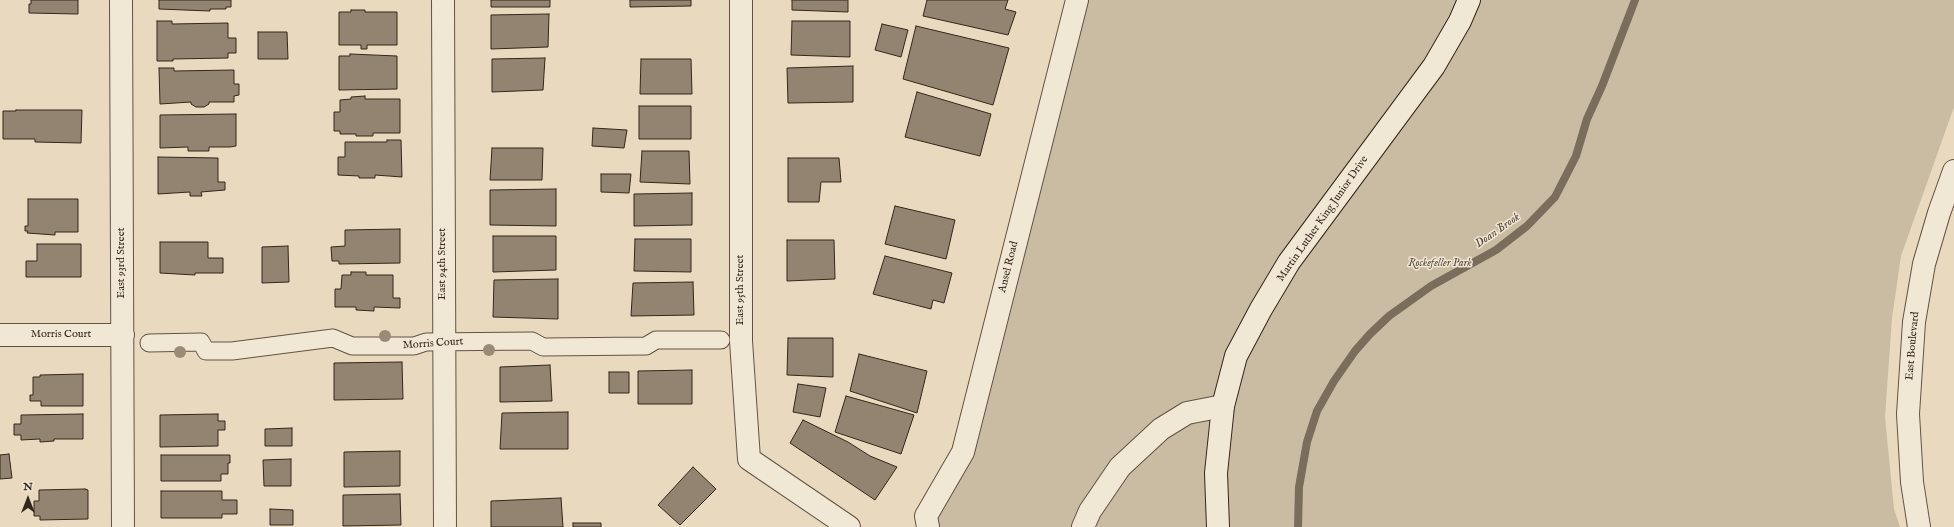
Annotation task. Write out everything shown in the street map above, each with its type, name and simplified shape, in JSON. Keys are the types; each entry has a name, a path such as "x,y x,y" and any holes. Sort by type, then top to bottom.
{"street":[{"name":"East 93rd Street","path":"121,0 124,527"},
{"name":"East 94th Street","path":"444,0 443,342 445,527"},
{"name":"East 95th Street","path":"741,0 741,341 749,459 849,527"},
{"name":"Ansel Road","path":"925,523 963,452 1077,0"},
{"name":"Martin Luther King Junior Drive","path":"1218,527 1216,473 1223,406 1236,356 1261,309 1289,262 1434,66 1460,21 1469,0"},
{"name":"East Boulevard","path":"1919,527 1912,482 1908,414 1914,322 1924,264 1939,213 1954,171"},
{"name":"Morris Court","path":"0,336 123,336"},
{"name":"Morris Court","path":"149,343 201,342 206,351 232,351 333,338 352,346 414,346 426,342 532,341 543,347 646,346 656,340 721,340"},
{"path":"1083,527 1090,511 1120,467 1155,434 1187,413 1223,406"}],"green space":[{"name":"Rockefeller Park","path":"1077,0 1954,0 1954,107 1901,256 1892,318 1885,417 1894,509 1900,527 928,527 963,452"}],"building":[{"path":"31,0 78,0 78,14 29,13 29,4 31,4"},
{"path":"159,0 231,0 231,7 226,7 226,9 210,9 210,11 159,9"},
{"path":"491,0 550,0 550,7 491,7"},
{"path":"630,0 691,0 691,6 630,7"},
{"path":"792,0 848,0 848,12 792,10"},
{"path":"927,0 1008,0 1005,9 1016,12 1008,35 923,16"},
{"path":"351,10 365,10 365,12 397,12 397,45 367,45 367,49 361,49 361,45 339,45 339,12 351,12"},
{"path":"549,14 548,47 491,49 491,15"},
{"path":"157,21 172,21 172,24 228,23 228,38 236,38 236,53 228,53 228,58 173,59 173,61 157,61"},
{"path":"792,21 850,21 850,57 791,55"},
{"path":"882,24 908,30 901,57 875,50"},
{"path":"916,26 1009,48 993,105 903,79"},
{"path":"258,32 287,32 288,59 258,59"},
{"path":"350,54 397,56 397,89 339,90 339,56 350,56"},
{"path":"545,58 543,90 492,92 492,59"},
{"path":"641,59 691,59 692,94 640,94"},
{"path":"853,66 853,102 788,103 787,68"},
{"path":"159,68 174,68 174,71 234,70 234,84 239,84 239,95 234,96 234,102 209,102 209,104 204,107 196,107 191,104 191,102 160,104"},
{"path":"917,92 991,114 980,156 905,137"},
{"path":"365,96 365,99 400,99 400,133 373,133 373,136 356,136 356,134 340,134 340,131 334,131 334,112 340,112 340,100 351,99 351,97"},
{"path":"639,106 691,106 691,139 639,139"},
{"path":"82,110 81,143 35,142 35,139 3,139 3,111"},
{"path":"236,114 236,146 209,147 209,151 188,151 188,147 160,148 160,115"},
{"path":"593,128 627,130 624,148 592,146"},
{"path":"387,140 401,140 402,177 375,175 375,178 359,178 359,176 338,175 338,157 345,157 345,142 387,142"},
{"path":"492,148 543,148 542,180 490,180"},
{"path":"642,151 689,151 690,184 640,182"},
{"path":"158,157 218,158 218,182 225,182 225,190 201,192 202,196 190,196 190,192 158,194"},
{"path":"788,158 839,158 841,182 821,182 819,202 788,202"},
{"path":"601,174 631,174 629,193 601,192"},
{"path":"556,189 556,226 490,225 490,190"},
{"path":"692,193 692,225 634,226 634,194"},
{"path":"28,199 78,199 78,232 55,232 55,235 27,233 28,231 25,231 25,226 28,226"},
{"path":"895,206 955,220 946,259 885,244"},
{"path":"400,229 400,263 339,264 339,261 332,261 331,247 345,246 345,230"},
{"path":"493,236 556,236 556,270 493,272"},
{"path":"635,239 691,239 691,272 634,271"},
{"path":"787,240 834,240 835,279 787,281"},
{"path":"160,242 208,242 208,258 223,258 223,273 195,273 195,275 160,273"},
{"path":"37,244 81,244 81,277 26,277 26,261 37,261"},
{"path":"288,246 289,282 262,283 262,247"},
{"path":"885,256 952,273 944,303 933,300 931,309 873,294"},
{"path":"351,272 366,272 366,275 393,275 393,298 400,298 400,308 374,307 374,311 356,310 356,307 335,307 335,289 341,289 342,275 351,275"},
{"path":"558,279 558,319 493,317 494,280"},
{"path":"693,282 694,315 631,316 633,283"},
{"path":"788,338 833,338 833,377 787,375"},
{"path":"859,354 927,371 917,413 850,391"},
{"path":"402,362 403,399 334,400 334,363"},
{"path":"550,365 552,401 500,402 500,367"},
{"path":"692,370 692,404 638,404 638,371"},
{"path":"609,372 629,372 629,393 609,393"},
{"path":"83,374 83,406 41,406 41,401 30,401 30,395 33,395 33,377 40,377 40,375"},
{"path":"798,384 826,388 820,417 793,412"},
{"path":"846,396 914,415 901,454 835,432"},
{"path":"568,412 568,449 500,449 502,413"},
{"path":"83,414 83,439 54,439 54,441 40,442 40,439 21,440 21,435 14,435 14,424 21,424 21,415"},
{"path":"218,414 218,421 225,421 225,430 218,430 218,446 160,447 160,415"},
{"path":"803,420 848,442 870,456 897,467 875,500 790,443"},
{"path":"292,428 292,446 265,446 265,429"},
{"path":"400,451 400,486 344,487 344,452"},
{"path":"9,454 12,478 0,479 0,455"},
{"path":"161,455 230,455 228,474 221,474 221,481 161,481"},
{"path":"291,459 291,486 264,486 263,460"},
{"path":"693,467 716,489 680,525 658,505"},
{"path":"39,490 88,490 88,519 40,520 40,516 34,516 34,501 39,501"},
{"path":"161,491 222,491 222,500 237,500 237,514 222,514 222,518 161,518"},
{"path":"400,494 401,525 343,526 343,495"},
{"path":"561,498 563,527 491,527 491,501"},
{"path":"270,509 293,510 293,525 270,525"},
{"path":"573,523 601,523 601,527 573,527"}],"waterway":[{"name":"Doan Brook","path":"1298,527 1299,487 1307,442 1317,411 1334,381 1355,351 1389,316 1431,286 1496,250 1527,226 1555,197 1576,156 1587,119 1602,86 1635,0"}]}
